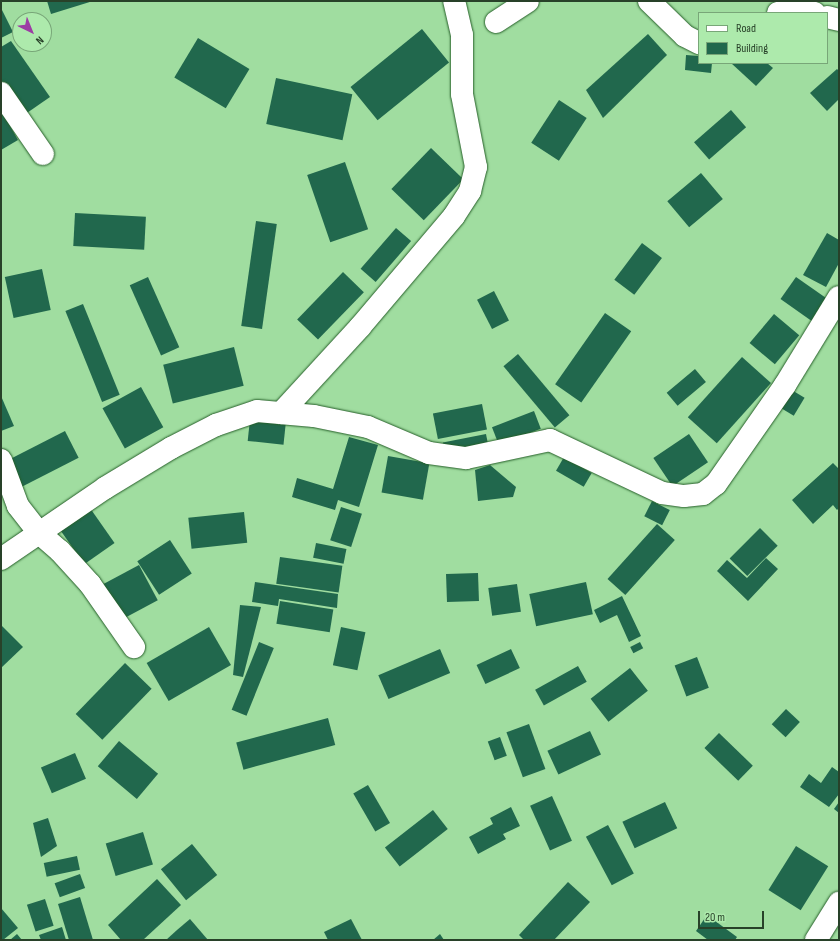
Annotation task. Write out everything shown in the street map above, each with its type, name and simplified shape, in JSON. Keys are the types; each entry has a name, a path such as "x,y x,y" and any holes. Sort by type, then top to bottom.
{"street":[{"path":"281,413 365,321 454,216 470,191 476,167 462,94 462,35 454,1"},
{"path":"496,22 528,1"},
{"path":"650,1 685,36 698,42"},
{"path":"781,12 805,10 812,12"},
{"path":"828,17 839,20"},
{"path":"1,93 43,154"},
{"path":"1,559 38,532 170,448 216,425 257,411 314,416 368,427 429,453 466,458 550,440 662,493 684,496 703,494 716,484 785,386 839,297"},
{"path":"1,460 18,506 38,532 60,551 90,584 134,647"},
{"path":"816,940 839,903"}],"building":[{"path":"47,1 93,1 52,14"},
{"path":"1,8 12,32 1,38"},
{"path":"422,29 449,62 378,120 351,87"},
{"path":"648,34 667,55 603,118 586,90"},
{"path":"198,38 249,69 226,108 174,77"},
{"path":"11,41 12,52 19,52 50,97 24,115 1,82 1,47"},
{"path":"686,55 698,56 698,64 712,64 711,73 685,70"},
{"path":"732,64 768,64 773,68 756,86"},
{"path":"837,69 839,71 839,99 827,111 810,93"},
{"path":"276,78 352,94 343,140 266,124"},
{"path":"559,100 587,118 559,161 531,143"},
{"path":"731,110 746,127 709,160 694,142"},
{"path":"3,113 18,140 1,150 1,114"},
{"path":"431,148 463,179 424,220 391,189"},
{"path":"345,162 368,229 330,242 307,175"},
{"path":"701,173 723,199 689,227 667,201"},
{"path":"75,213 146,217 144,250 73,246"},
{"path":"256,221 277,224 262,329 241,326"},
{"path":"396,228 411,241 376,282 361,269"},
{"path":"827,233 839,240 839,263 826,287 803,275"},
{"path":"642,243 662,258 634,295 614,280"},
{"path":"42,269 51,310 14,318 5,277"},
{"path":"343,272 364,292 318,340 297,319"},
{"path":"148,277 179,347 161,355 130,285"},
{"path":"796,277 827,299 812,321 781,299"},
{"path":"494,291 509,320 492,329 477,300"},
{"path":"83,304 120,395 102,402 65,311"},
{"path":"605,313 631,331 581,403 555,384"},
{"path":"774,314 799,335 775,364 750,343"},
{"path":"234,347 244,386 173,403 163,365"},
{"path":"518,354 569,415 555,427 503,366"},
{"path":"742,357 771,383 717,443 688,417"},
{"path":"695,369 706,382 678,406 667,393"},
{"path":"141,387 163,427 125,449 103,408"},
{"path":"790,389 805,398 794,416 779,407"},
{"path":"1,396 14,426 1,431"},
{"path":"482,404 487,430 438,439 433,414"},
{"path":"534,411 541,429 499,445 492,427"},
{"path":"250,419 286,423 284,445 248,441"},
{"path":"65,431 79,458 19,488 5,461"},
{"path":"486,434 488,444 445,452 443,442"},
{"path":"689,434 708,462 672,486 653,458"},
{"path":"349,437 378,445 359,507 338,500 335,510 292,497 297,478 333,489"},
{"path":"388,456 429,463 423,500 382,492"},
{"path":"564,457 592,473 584,487 556,471"},
{"path":"833,463 839,469 839,508 837,510 833,505 813,524 792,500"},
{"path":"490,465 516,487 513,497 478,501 475,470"},
{"path":"83,498 115,543 84,564 53,519"},
{"path":"652,501 670,510 662,525 644,516"},
{"path":"341,507 362,514 351,547 330,540"},
{"path":"244,512 247,543 192,549 188,518"},
{"path":"657,524 675,540 625,595 607,579"},
{"path":"760,528 778,546 747,576 730,558"},
{"path":"170,540 192,574 159,595 137,561"},
{"path":"316,543 346,549 344,564 313,558"},
{"path":"280,557 342,566 339,593 276,584"},
{"path":"766,558 778,569 748,601 717,571 727,560 747,578"},
{"path":"139,565 158,600 118,621 99,586"},
{"path":"478,573 479,601 447,602 446,574"},
{"path":"255,582 338,594 337,608 279,599 278,606 252,602"},
{"path":"586,582 593,614 536,626 529,594"},
{"path":"517,584 521,612 492,616 488,588"},
{"path":"622,596 641,636 629,642 617,615 600,623 594,610"},
{"path":"280,601 333,609 330,632 276,624"},
{"path":"240,605 261,607 243,677 233,675"},
{"path":"1,625 23,647 1,668"},
{"path":"209,627 231,665 169,701 147,663"},
{"path":"341,627 365,632 357,670 333,665"},
{"path":"259,642 274,648 246,716 232,710"},
{"path":"640,642 643,648 633,653 630,647"},
{"path":"440,649 450,673 388,699 378,675"},
{"path":"511,649 520,668 485,684 477,665"},
{"path":"697,657 709,688 686,696 675,666"},
{"path":"125,663 152,689 102,740 76,714"},
{"path":"578,666 587,682 544,705 535,690"},
{"path":"630,668 648,691 608,722 591,699"},
{"path":"786,709 800,722 786,737 772,724"},
{"path":"328,718 335,745 243,770 236,743"},
{"path":"529,724 545,769 523,777 506,732"},
{"path":"590,731 601,755 558,774 547,751"},
{"path":"719,733 753,766 738,781 704,748"},
{"path":"500,737 507,756 495,760 488,741"},
{"path":"119,741 158,774 137,799 98,766"},
{"path":"75,753 86,779 52,793 41,767"},
{"path":"832,767 839,772 839,794 829,807 800,787 809,774 821,783"},
{"path":"368,785 390,823 375,832 353,794"},
{"path":"552,796 572,841 550,851 530,806"},
{"path":"665,802 677,828 635,848 622,822"},
{"path":"839,802 839,813 834,809"},
{"path":"511,807 520,826 503,834 506,839 478,854 469,837 493,824 490,818"},
{"path":"433,810 448,829 400,866 385,848"},
{"path":"48,818 57,846 41,857 33,823"},
{"path":"608,825 634,874 612,885 586,837"},
{"path":"143,832 153,865 116,876 106,843"},
{"path":"192,844 217,875 186,900 161,869"},
{"path":"796,846 828,866 801,910 768,890"},
{"path":"77,856 80,870 47,877 44,863"},
{"path":"80,874 85,888 60,897 55,883"},
{"path":"157,879 181,905 143,940 121,940 108,925"},
{"path":"568,882 590,902 554,940 524,940 519,935"},
{"path":"80,897 93,940 69,940 58,904"},
{"path":"45,899 54,926 36,932 27,905"},
{"path":"1,908 18,928 3,940 1,940"},
{"path":"707,915 737,937 735,940 708,940 696,931"},
{"path":"190,919 208,940 166,940 177,930"},
{"path":"351,919 362,940 328,940 324,932"},
{"path":"62,927 66,940 41,940 39,935"},
{"path":"17,934 22,940 10,940"},
{"path":"440,934 444,940 433,940"}]}
